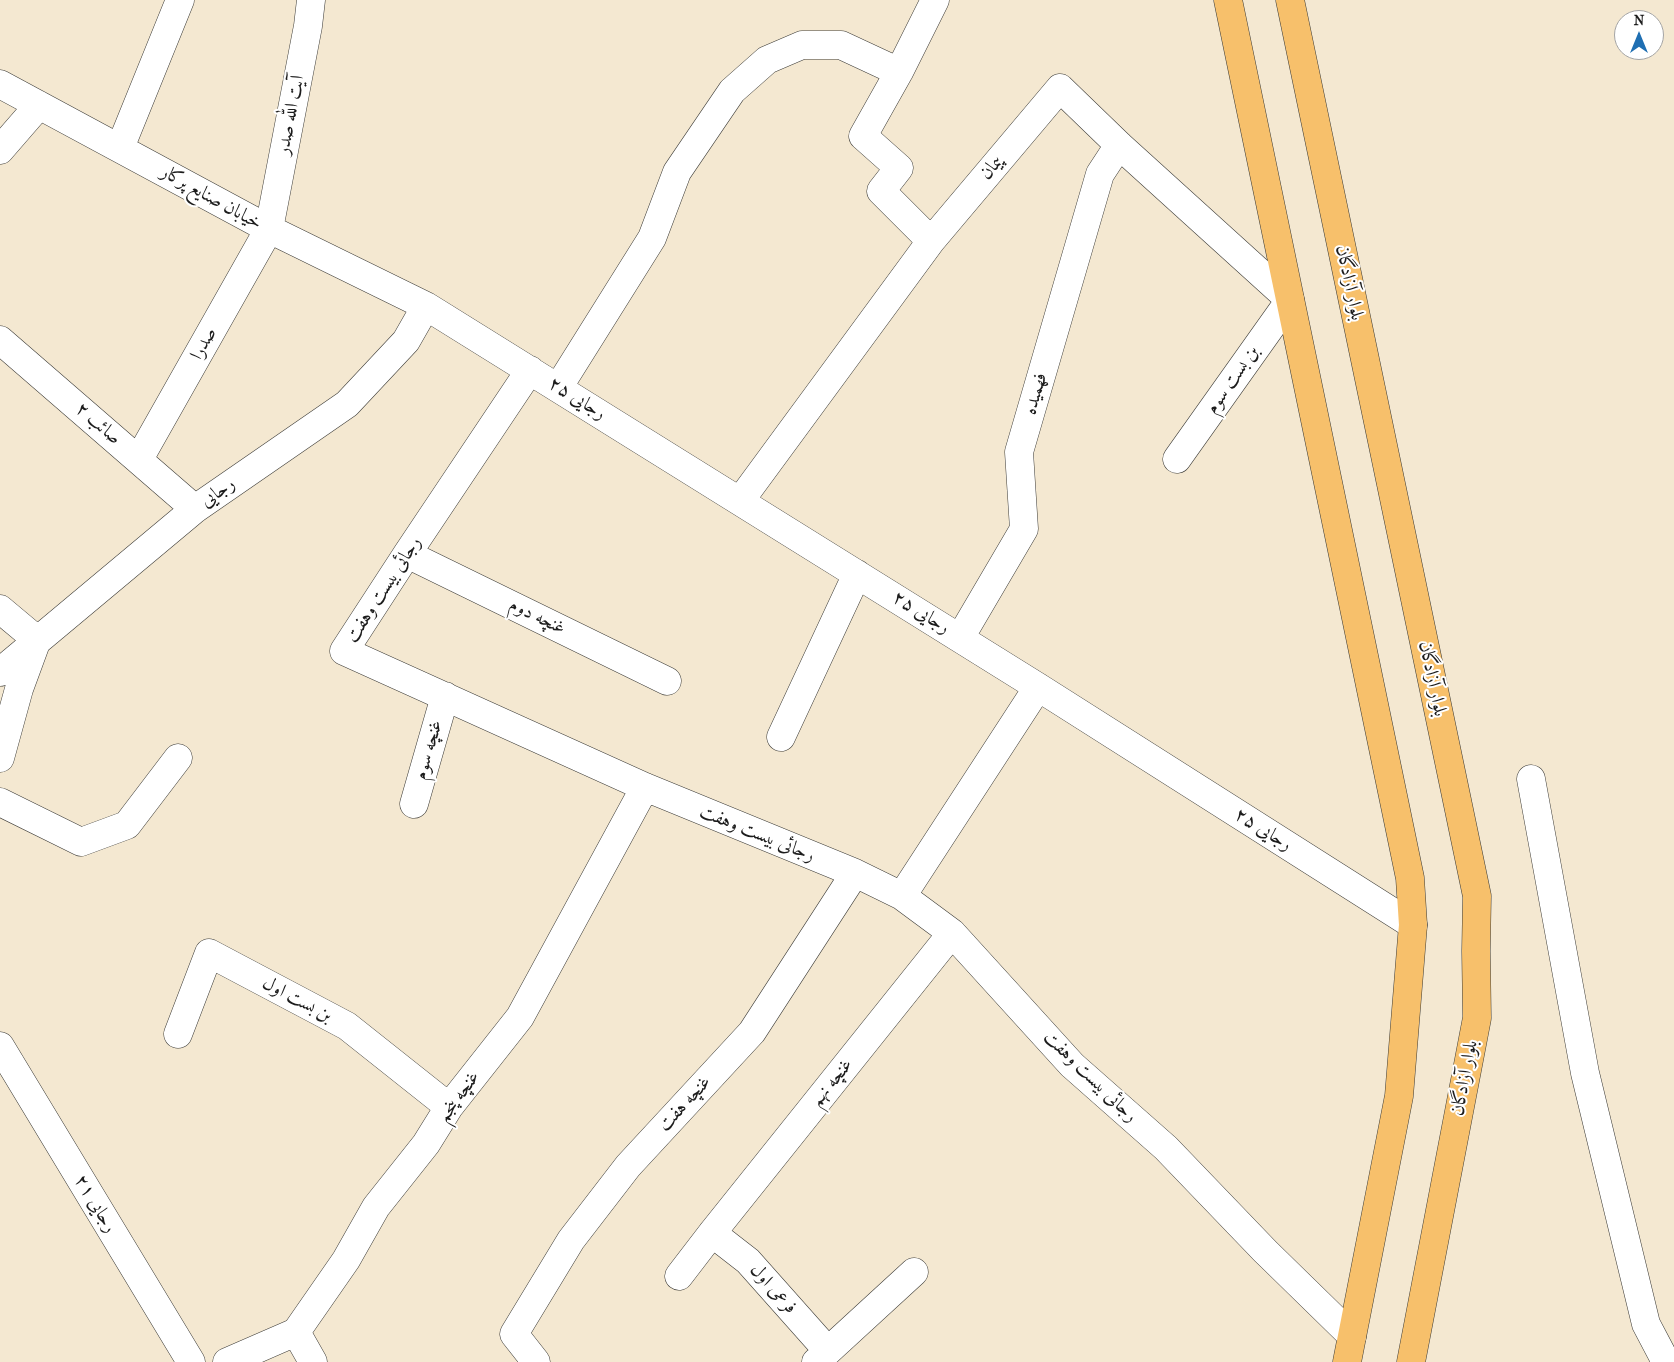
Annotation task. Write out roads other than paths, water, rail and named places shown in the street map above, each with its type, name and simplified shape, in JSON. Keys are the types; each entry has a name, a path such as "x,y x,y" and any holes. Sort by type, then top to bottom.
{"highway":[{"path":"1228,0 1410,878 1413,925 1399,1096 1349,1349"},
{"name":"بلوار آزادگان","path":"1290,0 1478,896 1476,951 1477,1018 1410,1362"}],"street":[{"path":"120,148 180,0"},
{"name":"آیت الله صدر","path":"269,229 312,0"},
{"path":"931,241 881,191 899,168 863,136 899,72 935,0"},
{"path":"558,388 652,238 678,172 732,91 767,60 802,46 841,45 899,72"},
{"name":"خیابان صنایع پرکار","path":"0,84 269,229 426,306"},
{"name":"پیمان","path":"740,501 931,241 1060,88 1119,145 1290,300"},
{"path":"0,150 39,105"},
{"name":"فهمیده","path":"960,638 1024,529 1019,452 1100,174 1119,145"},
{"name":"صدرا","path":"139,460 269,229"},
{"name":"بن بست سوم","path":"1177,460 1290,300"},
{"name":"رجایی ۲۵","path":"426,306 960,638 1413,925"},
{"name":"رجایی","path":"0,672 195,509 347,404 406,341 426,306"},
{"name":"صائب ۲","path":"0,340 195,509"},
{"name":"رجائی بیست وهفت","path":"530,370 344,651 645,788 854,874 902,896 952,933 1072,1065 1166,1148 1265,1251 1349,1349"},
{"name":"غنچه دوم","path":"407,554 667,681"},
{"path":"781,737 856,574"},
{"path":"0,608 37,640 20,689 0,758"},
{"path":"902,896 1038,687"},
{"name":"غنچه سوم","path":"414,804 445,696"},
{"path":"0,802 81,842 127,825 178,758"},
{"path":"1531,779 1587,1082 1646,1324 1666,1362"},
{"name":"غنچه پنجم","path":"296,1332 346,1260 376,1208 426,1144 449,1107 520,1017 645,788"},
{"name":"غنچه هفت","path":"536,1362 514,1334 571,1240 628,1166 752,1032 854,874"},
{"name":"غنچه نهم","path":"679,1276 952,933"},
{"name":"بن بست اول","path":"178,1034 209,953 348,1026 449,1107"},
{"name":"رجایی ۲۱","path":"0,1046 191,1362"},
{"name":"فرعی اول","path":"712,1233 748,1261 822,1356"},
{"path":"822,1356 914,1272"},
{"path":"227,1362 296,1332 313,1362"}]}
